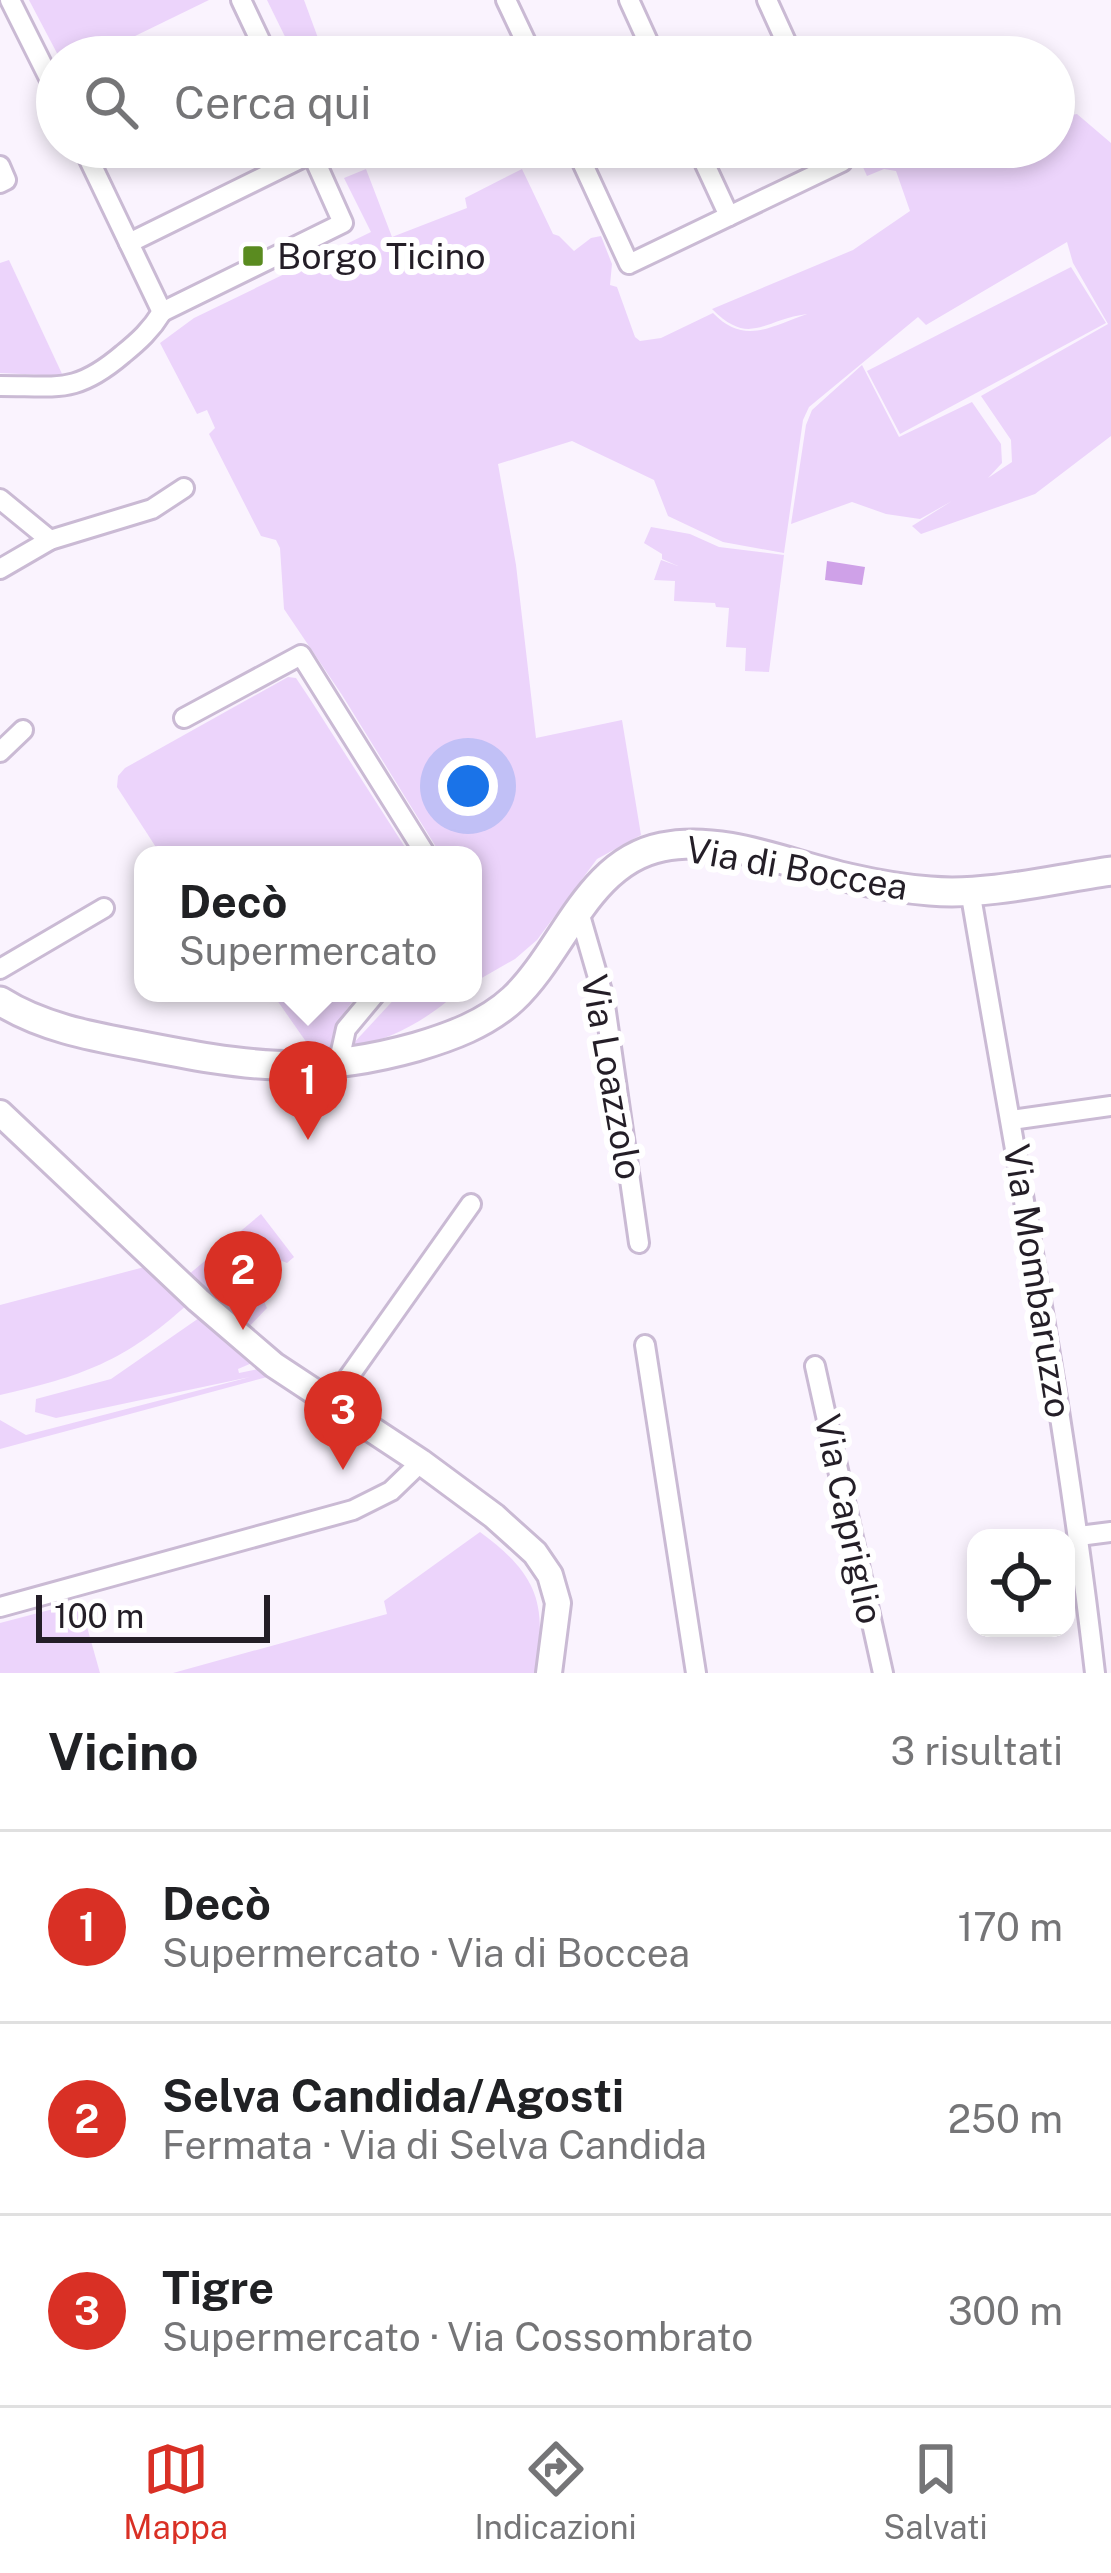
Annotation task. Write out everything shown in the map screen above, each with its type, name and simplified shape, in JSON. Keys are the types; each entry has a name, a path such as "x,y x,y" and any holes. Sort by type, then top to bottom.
{"main road":[{"name":"Via di Boccea","path":"0,1001 62,1029 232,1064 338,1065 422,1045 487,1018 530,980 602,882 627,860 650,850 682,844 712,846 928,891 1111,871"}],"street":[{"path":"10,0 36,52"},
{"path":"241,0 258,36"},
{"path":"506,0 522,36"},
{"path":"629,0 645,36"},
{"path":"767,0 783,36"},
{"path":"0,166 6,180 0,183"},
{"path":"93,168 162,312"},
{"path":"130,243 276,168"},
{"path":"0,386 60,386 90,380 149,332 162,312 343,224 319,168"},
{"path":"584,168 629,264 829,168"},
{"path":"707,168 729,216"},
{"path":"0,569 50,540 152,509 184,488"},
{"path":"0,499 50,540"},
{"path":"184,718 301,655 420,846"},
{"path":"0,752 23,730"},
{"name":"Via Mombaruzzo","path":"970,890 1079,1536 1095,1673"},
{"path":"0,969 104,908"},
{"name":"Via Loazzolo","path":"579,912 604,998 639,1243"},
{"path":"338,1065 346,1029 368,1002"},
{"path":"1012,1120 1111,1106"},
{"path":"0,1113 198,1300 274,1365 421,1462 494,1516 544,1564 558,1603 549,1673"},
{"path":"331,1402 471,1204"},
{"path":"645,1345 696,1673"},
{"name":"Via Capriglio","path":"814,1366 883,1673"},
{"path":"0,1607 374,1503 421,1462"},
{"path":"1079,1536 1111,1532"}],"shaded area":[{"path":"29,0 209,0 135,36 48,36"},
{"path":"267,0 304,0 317,36 285,36"},
{"path":"1075,114 1111,143 1111,436 1035,494 921,534 912,526 952,501 920,519 852,502 791,524 812,410 862,365 899,437 972,402 1001,444 1002,463 988,478 1012,462 1011,440 981,396 1108,324 1073,263 1067,242 926,325 918,317 809,407 803,420 784,553 723,542 668,516 654,480 572,441 498,464 516,565 536,738 622,720 641,835 597,859 537,940 482,978 482,846 435,846 284,609 280,548 276,540 261,536 209,434 215,428 207,410 197,414 160,343 194,318 371,232 344,178 366,169 392,237 467,208 465,198 522,169 553,234 574,251 601,236 612,264 610,285 617,287 640,341 661,338 713,313 724,323 747,331 769,328 807,314 747,329 712,309 853,250 910,211 896,171 884,169 867,176 863,168 1075,168"},
{"path":"9,260 63,376 0,373 0,263"},
{"path":"1071,267 1106,323 900,434 867,371"},
{"path":"651,527 690,534 719,547 784,555 769,672 745,671 746,648 726,647 729,608 674,601 675,581 654,580 661,560 678,566 644,543"},
{"path":"827,561 865,567 862,585 825,580"},
{"path":"288,677 296,678 404,846 155,846 117,787 125,768"},
{"path":"278,1002 353,1002 341,1018 338,1050 316,1056"},
{"path":"392,1002 446,1002 408,1028 350,1047"},
{"path":"261,1214 294,1257 282,1261 261,1295 267,1308 246,1330 188,1275"},
{"path":"152,1265 188,1304 165,1324 101,1364 0,1395 0,1305"},
{"path":"199,1318 252,1363 238,1369 239,1373 259,1369 271,1376 0,1449 0,1420 26,1435 250,1377 56,1418 35,1412 36,1399 111,1379"},
{"path":"480,1532 514,1562 534,1592 540,1627 535,1673 173,1673 387,1614 384,1601"},
{"path":"80,1602 100,1673 0,1673 0,1623"}],"place":[{"name":"Borgo Ticino","path":"253,256"},
{"name":"Decò","path":"308,1140"},
{"name":"Selva Candida/Agosti","path":"243,1330"},
{"name":"Tigre","path":"343,1470"}]}
